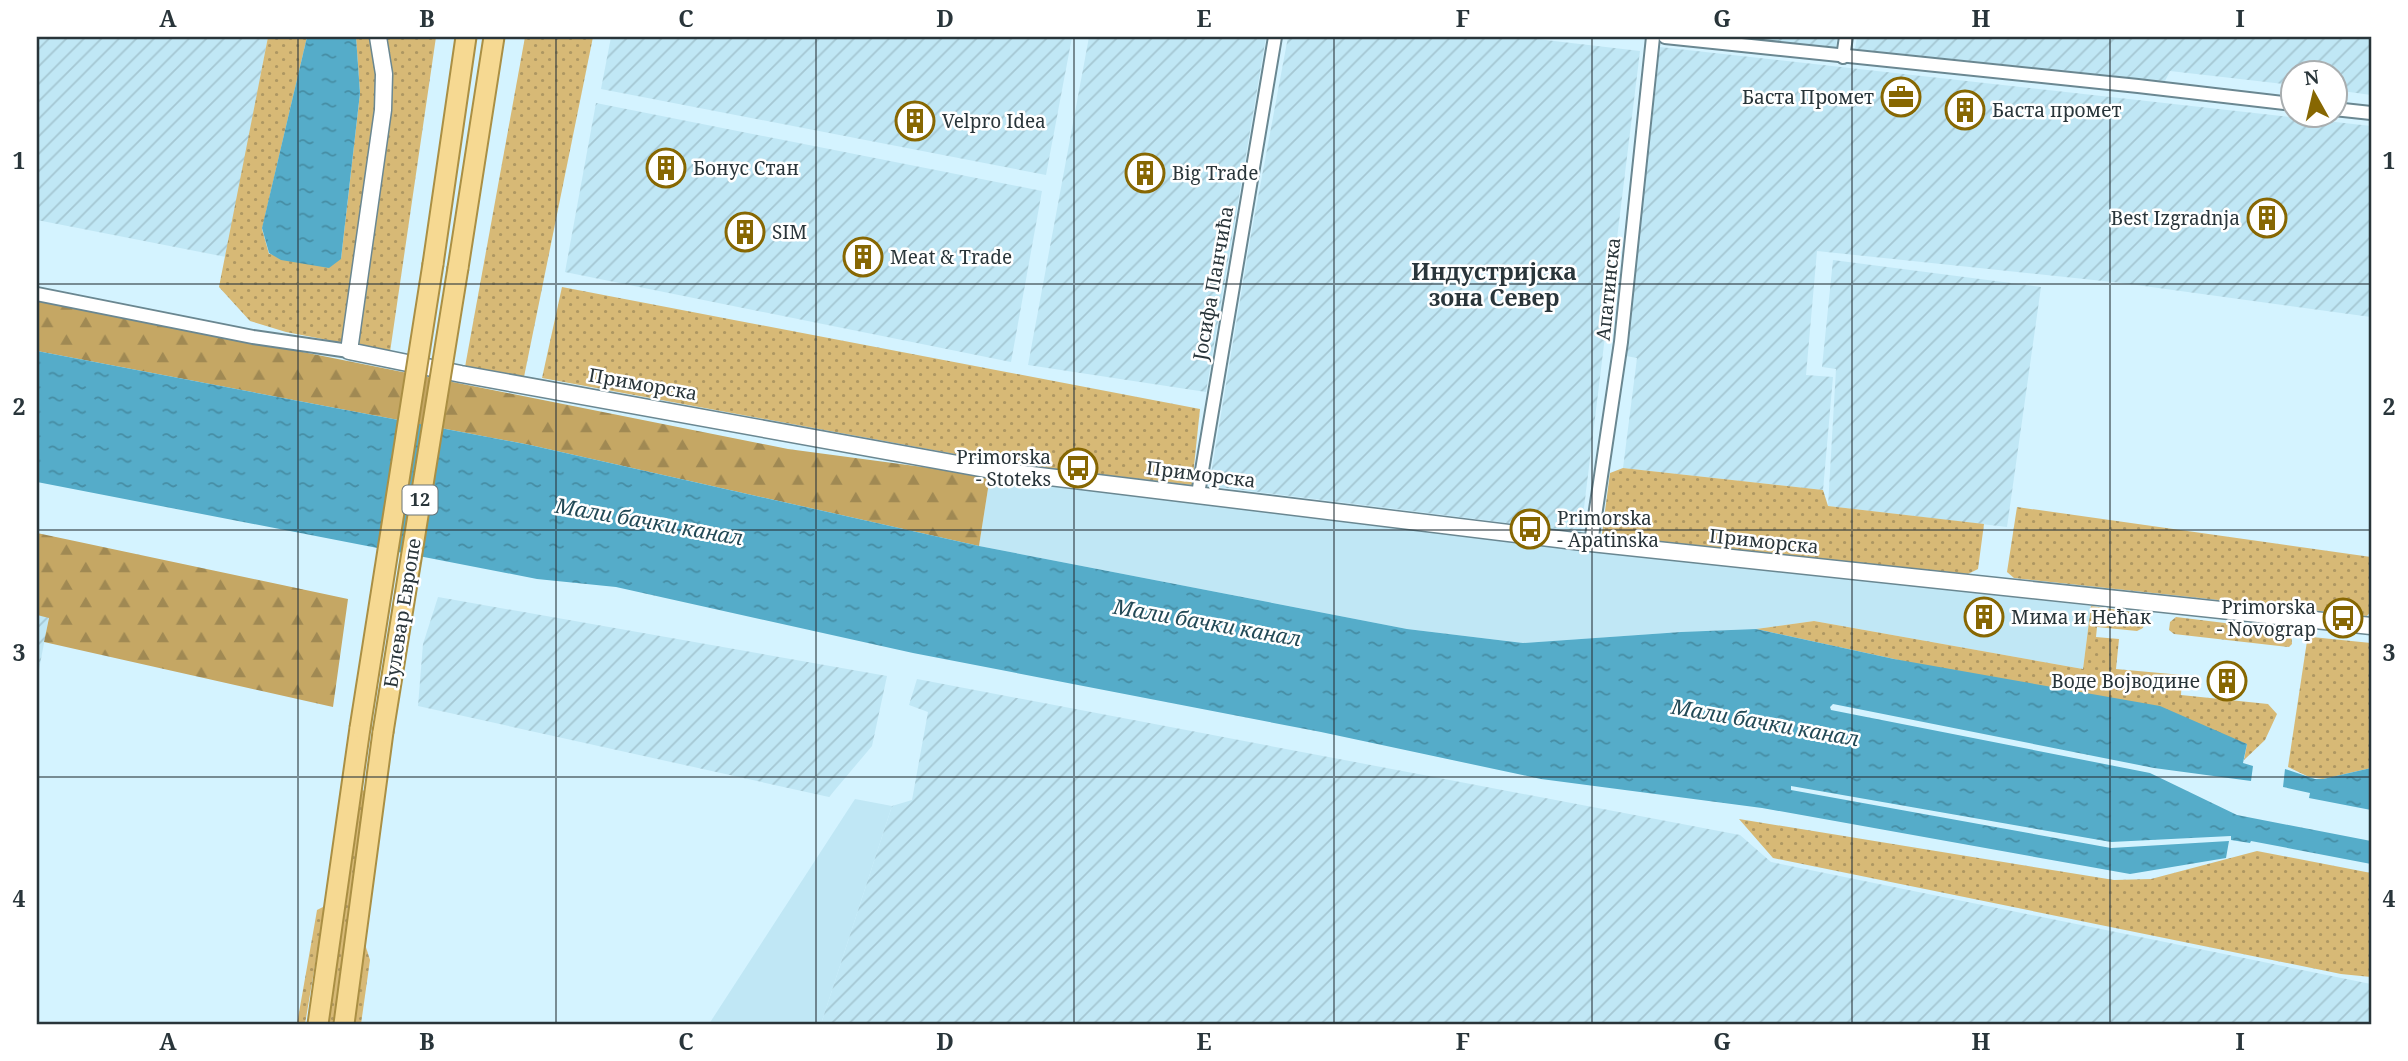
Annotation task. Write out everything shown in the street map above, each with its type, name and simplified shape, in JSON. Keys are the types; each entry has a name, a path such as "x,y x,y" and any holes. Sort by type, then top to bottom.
{"main road":[{"name":"Булевар Европе","path":"318,1024 360,728 466,37"},
{"name":"Булевар Европе","path":"344,1024 383,732 494,37"}],"street":[{"path":"349,351 383,110 384,74 378,37"},
{"name":"Јосифа Панчића","path":"1198,494 1275,37"},
{"name":"Апатинска","path":"1591,543 1621,342 1653,37"},
{"path":"1665,37 2278,102"},
{"path":"1843,57 1846,37"},
{"path":"2348,111 2371,113"},
{"name":"Приморска","path":"37,294 253,337 349,351 461,374 991,470 1591,543 2371,626"}],"shaded area":[{"path":"37,37 268,37 226,257 37,220"},
{"path":"268,37 307,37 262,229 269,254 341,259 360,93 356,37 436,37 390,352 286,332 250,321 219,287"},
{"path":"525,37 593,37 524,377 465,367"},
{"name":"Velpro Idea","path":"611,37 1072,37 1046,175 601,89"},
{"path":"1089,37 1266,37 1206,392 1028,365"},
{"path":"1288,37 1519,37 1640,51 1581,532 1209,486 1250,240"},
{"path":"1732,37 1837,37 1836,49"},
{"path":"1857,37 2371,37 2371,95 2348,92 2348,60 2278,60 2278,83 2170,71 2165,81 1855,49"},
{"path":"1660,47 2278,116 2278,130 2348,130 2348,123 2371,126 2371,317 2122,283 1817,251 1806,375 1833,377 1823,490 1623,468 1637,358 1626,356"},
{"path":"596,103 1042,191 1011,362 565,272"},
{"path":"1833,260 2041,287 2007,527 1828,506 1836,369 1822,367"},
{"path":"562,287 1200,409 1192,485 998,462 542,378"},
{"path":"1623,468 1823,490 1828,506 1984,524 1978,569 1968,574 1625,539 1602,534 1610,473"},
{"path":"990,476 1275,512 2091,606 2083,669 1814,621 1756,629 1523,643 1407,629 979,546"},
{"path":"2017,507 2371,557 2371,611 2367,616 2014,578 2007,572"},
{"path":"438,597 887,676 872,746 829,797 418,706 423,644"},
{"path":"2091,606 2146,614 2143,628 2137,631 2097,627 2096,637 2119,639 2116,669 2182,675 2181,695 2268,704 2277,714 2265,740 2244,760 2247,744 1894,659 1756,629 1814,621 2083,669"},
{"path":"37,615 49,617 37,680"},
{"path":"2176,617 2291,631 2292,644 2289,647 2174,634 2169,630 2170,622"},
{"path":"2312,637 2371,643 2371,768 2323,779 2309,777 2288,767 2307,641"},
{"path":"917,679 1740,835 1771,862 2371,984 2371,1024 821,1024 892,806 912,800 928,712 909,705"},
{"path":"359,790 368,791 336,1024 325,1024"},
{"path":"855,799 892,806 821,1024 709,1024"},
{"path":"1739,819 2114,880 2151,879 2257,851 2371,873 2371,977 2341,974 1773,858"},
{"path":"325,906 305,1024 297,1024 317,910"},
{"path":"364,941 370,960 361,1024 351,1024"}],"green space":[{"path":"37,299 788,449 990,476 979,546 530,445 37,351"},
{"path":"37,533 348,599 333,707 44,642 49,618 37,615"}],"water":[{"path":"307,37 356,37 360,93 341,259 329,268 281,260 269,253 262,228"},
{"name":"Мали бачки канал","path":"37,351 530,445 979,546 1407,629 1523,643 1756,629 1894,659 2160,706 2247,744 2243,763 2253,766 2251,781 2154,768 1833,704 1830,707 1831,710 2150,773 2237,815 2371,841 2371,864 2251,841 2231,840 2231,836 2111,842 1791,786 1791,790 2111,848 2229,841 2226,858 2130,874 1762,808 1541,779 1321,732 913,653 616,587 537,579 37,482"},
{"path":"2371,768 2371,810 2309,798 2310,793 2283,787 2285,769 2323,779"}],"place":[{"name":"Баста Промет","path":"1901,97"},
{"name":"Баста промет","path":"1965,110"},
{"name":"Velpro Idea","path":"915,121"},
{"name":"Бонус Стан","path":"666,168"},
{"name":"Big Trade","path":"1145,173"},
{"name":"Best Izgradnja","path":"2267,218"},
{"name":"SIM","path":"745,232"},
{"name":"Meat & Trade","path":"863,257"},
{"name":"Primorska - Stoteks","path":"1078,468"},
{"name":"Primorska - Apatinska","path":"1530,529"},
{"name":"Мима и Нећак","path":"1984,617"},
{"name":"Primorska - Novograp","path":"2343,618"},
{"name":"Воде Војводине","path":"2227,681"}],"district":[{"name":"Индустријска зона Север","path":"1494,285"}]}
